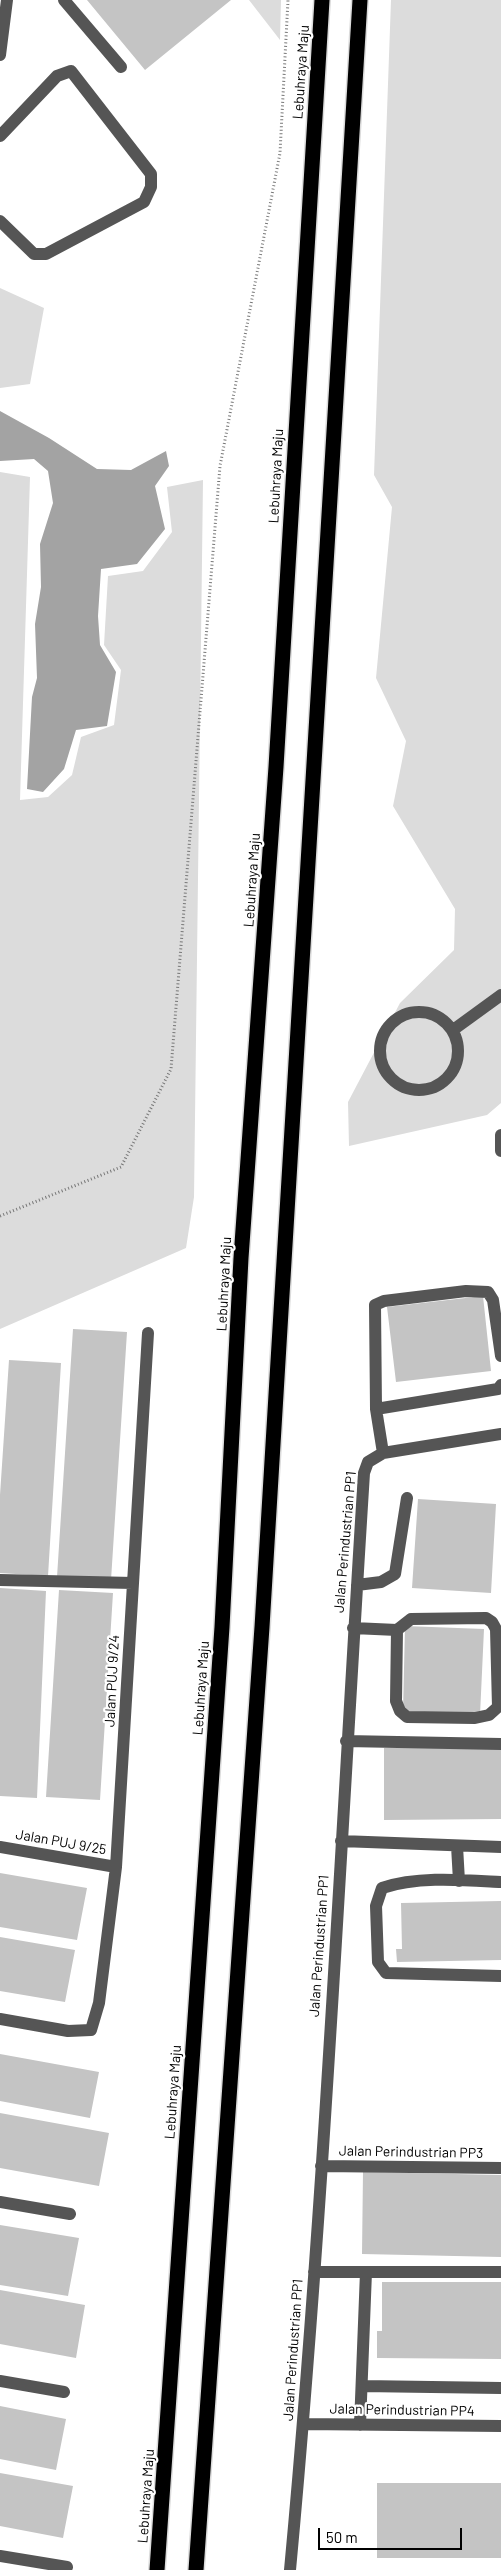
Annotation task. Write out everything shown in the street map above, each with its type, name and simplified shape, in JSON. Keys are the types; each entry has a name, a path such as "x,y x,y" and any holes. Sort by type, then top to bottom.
{"highway":[{"name":"Lebuhraya Maju","path":"157,2570 222,1627 241,1258 276,767 296,406 322,0"},
{"path":"196,2570 261,1637 360,0"}],"street":[{"path":"0,55 7,0"},
{"path":"64,0 121,68"},
{"path":"0,136 57,76 71,71 151,174 151,187 144,202 46,254 34,254 0,221"},
{"path":"453,1030 501,996"},
{"path":"410,1012 427,1012 442,1018 453,1030 459,1046 457,1062 449,1077 435,1087 419,1090 403,1087 389,1078 381,1063 379,1047 384,1031 395,1019 410,1012"},
{"path":"501,1135 501,1151"},
{"path":"501,1356 493,1300 488,1292 466,1290 384,1301 376,1305 376,1409 383,1453 501,1434"},
{"name":"Jalan PUJ 9/24","path":"0,2019 68,2031 92,2030 99,2003 116,1867 148,1333"},
{"path":"376,1409 498,1389 501,1385"},
{"name":"Jalan Perindustrian PP1","path":"290,2570 314,2272 364,1473 368,1462 383,1453"},
{"path":"357,1585 381,1582 395,1574 407,1498"},
{"path":"0,1580 133,1583"},
{"path":"353,1628 398,1630 411,1619 486,1618 492,1622 496,1629 498,1707 489,1715 475,1718 407,1717 400,1711 396,1701 398,1630"},
{"path":"346,1741 501,1744"},
{"path":"341,1841 501,1847"},
{"path":"457,1846 459,1881"},
{"name":"Jalan PUJ 9/25","path":"0,1847 116,1867"},
{"path":"501,1882 410,1881 382,1888 376,1906 378,1962 386,1973 501,1976"},
{"name":"Jalan Perindustrian PP3","path":"321,2166 501,2168"},
{"path":"0,2202 70,2214"},
{"path":"314,2272 501,2272"},
{"path":"360,2425 366,2272"},
{"path":"0,2381 64,2392"},
{"path":"362,2386 501,2388"},
{"name":"Jalan Perindustrian PP4","path":"303,2424 501,2426"},
{"path":"0,2556 67,2568"}],"path":[{"path":"0,1216 121,1166 172,1070 220,466 280,153 288,0"}],"shaded area":[{"path":"249,0 281,0 280,40"},
{"path":"391,0 501,0 501,1103 487,1115 349,1146 348,1102 400,1003 454,950 455,909 393,806 406,741 376,678 392,507 374,475"},
{"path":"0,288 44,308 30,384 0,388"},
{"path":"0,411 49,438 97,469 131,470 166,451 169,466 155,486 165,529 137,564 101,569 98,616 100,645 116,672 107,726 76,730 64,769 43,792 27,789 32,697 37,678 35,624 41,587 40,544 53,503 48,471 34,459 0,461"},
{"path":"0,472 30,477 20,800 48,797 72,775 81,737 114,725 121,670 104,645 108,576 143,571 172,532 167,487 203,480 194,1197 186,1248 0,1329"}],"building":[{"path":"87,0 231,0 145,70"},
{"path":"483,1296 491,1371 396,1382 387,1307"},
{"path":"73,1329 127,1332 111,1580 57,1577"},
{"path":"9,1360 61,1363 48,1576 0,1573 0,1495"},
{"path":"418,1499 496,1504 491,1593 412,1588"},
{"path":"0,1588 46,1591 37,1798 0,1796"},
{"path":"59,1590 113,1593 100,1800 46,1797"},
{"path":"405,1626 484,1629 480,1715 403,1712"},
{"path":"384,1748 501,1748 501,1819 384,1820"},
{"path":"0,1873 87,1888 77,1940 0,1927"},
{"path":"501,1901 501,1960 397,1962 396,1949 402,1949 401,1903"},
{"path":"0,1937 75,1950 65,2002 0,1991"},
{"path":"0,2054 99,2072 90,2118 0,2101"},
{"path":"0,2113 109,2133 99,2186 0,2168"},
{"path":"363,2172 501,2175 501,2257 362,2254"},
{"path":"0,2225 79,2238 68,2296 0,2285"},
{"path":"382,2282 501,2282 501,2359 377,2358 377,2331 382,2331"},
{"path":"0,2290 85,2305 76,2358 0,2344"},
{"path":"0,2406 66,2419 56,2470 0,2459"},
{"path":"0,2473 73,2486 63,2538 0,2526"},
{"path":"377,2483 501,2483 501,2558 377,2558"}]}
